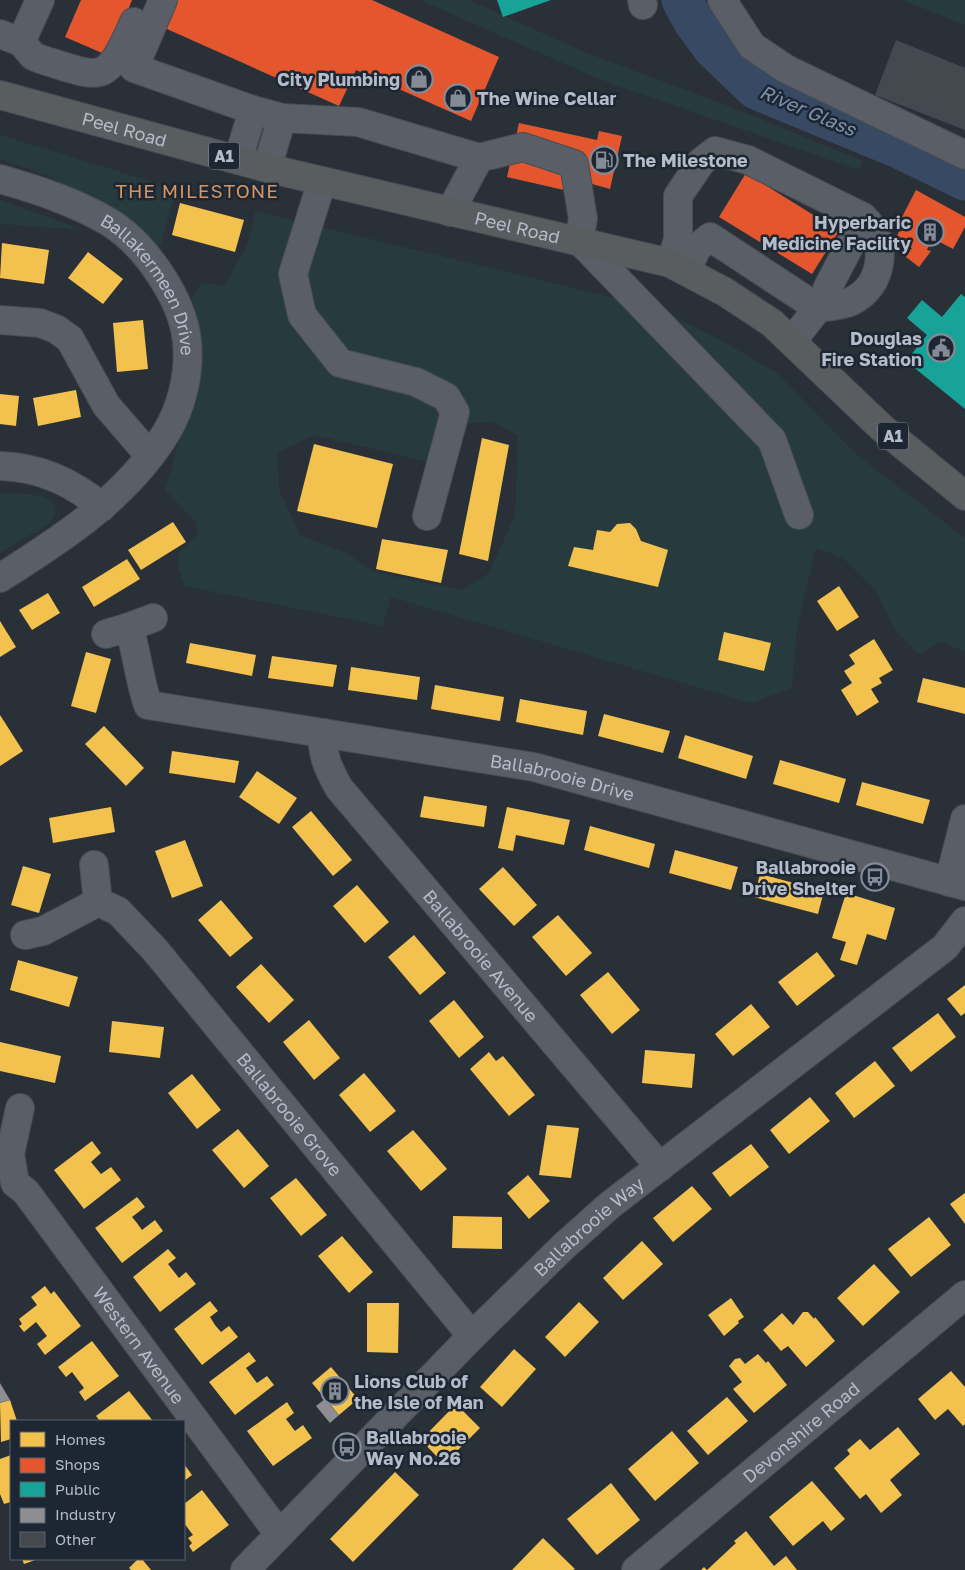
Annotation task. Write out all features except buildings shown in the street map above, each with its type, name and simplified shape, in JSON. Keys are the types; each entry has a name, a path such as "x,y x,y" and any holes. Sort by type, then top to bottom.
{"highway":[{"name":"Peel Road","path":"0,95 267,168 450,212 578,240 678,267 758,313 792,341 882,428 965,496"}],"street":[{"path":"40,0 11,38 33,56 87,74 100,74 109,68 121,52 143,0"},
{"path":"163,0 134,68 253,110 282,118 358,122 479,158 523,147 574,164 583,219 578,240 772,440 799,515"},
{"path":"722,0 752,46 786,68 965,155"},
{"path":"238,160 253,110"},
{"path":"267,168 282,118"},
{"path":"678,211 687,223 710,237 822,298 850,302 859,297 869,285 880,263 879,241 875,230 863,218 748,160 715,151 701,162 678,196 678,211 678,267"},
{"path":"450,212 479,158"},
{"path":"748,160 766,178 798,198 851,224 862,236 866,247 864,264 856,275 845,285 822,298 792,341"},
{"name":"Ballakermeen Drive","path":"0,179 72,203 110,223 135,242 157,267 179,315 187,340 187,364 184,386 168,431 150,456 102,507 48,548 0,578"},
{"path":"322,181 293,274 302,315 340,363 416,382 446,397 455,412 427,516"},
{"path":"678,267 710,237"},
{"path":"0,320 40,323 56,329 70,339 106,405 150,456"},
{"path":"0,466 55,476 86,494 102,507"},
{"name":"Ballabrooie Drive","path":"129,626 135,646 140,682 148,705 534,767 957,884 965,819"},
{"name":"Ballabrooie Avenue","path":"323,733 322,746 328,768 339,788 660,1167"},
{"path":"34,933 98,902 94,864"},
{"name":"Ballabrooie Grove","path":"98,902 118,911 155,950 472,1336"},
{"name":"Ballabrooie Way","path":"245,1570 472,1336 564,1246 610,1205 945,947 965,921"},
{"name":"Western Avenue","path":"20,1108 10,1154 8,1188 26,1192 279,1534"},
{"name":"Devonshire Road","path":"636,1570 965,1295"}],"green space":[{"path":"420,0 469,0 582,51 731,107 863,161 858,170 599,79"},
{"path":"902,0 965,0 965,25"},
{"path":"0,135 176,189 160,248 131,220 48,176 0,159"},
{"path":"0,200 84,230 0,224"},
{"path":"255,211 606,296 673,316 724,342 777,373 857,455 965,538 965,652 941,642 919,654 895,630 875,590 843,558 816,548 797,628 792,688 751,703 391,597 382,626 185,586 178,567 178,554 198,534 195,521 165,490 192,397 202,345 192,296 202,283 225,286 248,243","holes":["492,422 518,435 515,515 489,573 462,590 374,572 345,552 301,536 279,490 278,452 314,435 428,462 447,424"]},
{"path":"0,493 40,496 52,503 55,510 50,523 0,553"}],"waterway":[{"name":"River Glass","path":"682,0 694,22 714,49 756,89 899,148 965,180"}],"place":[{"name":"City Plumbing","path":"419,79"},
{"name":"The Wine Cellar","path":"458,98"},
{"name":"The Milestone","path":"604,160"},
{"name":"Hyperbaric Medicine Facility","path":"930,232"},
{"name":"Douglas Fire Station","path":"941,348"},
{"name":"Ballabrooie Drive Shelter","path":"875,877"},
{"name":"Lions Club of the Isle of Man","path":"335,1391"},
{"name":"Ballabrooie Way No.26","path":"347,1447"}],"district":[{"name":"THE MILESTONE","path":"197,190"}]}
